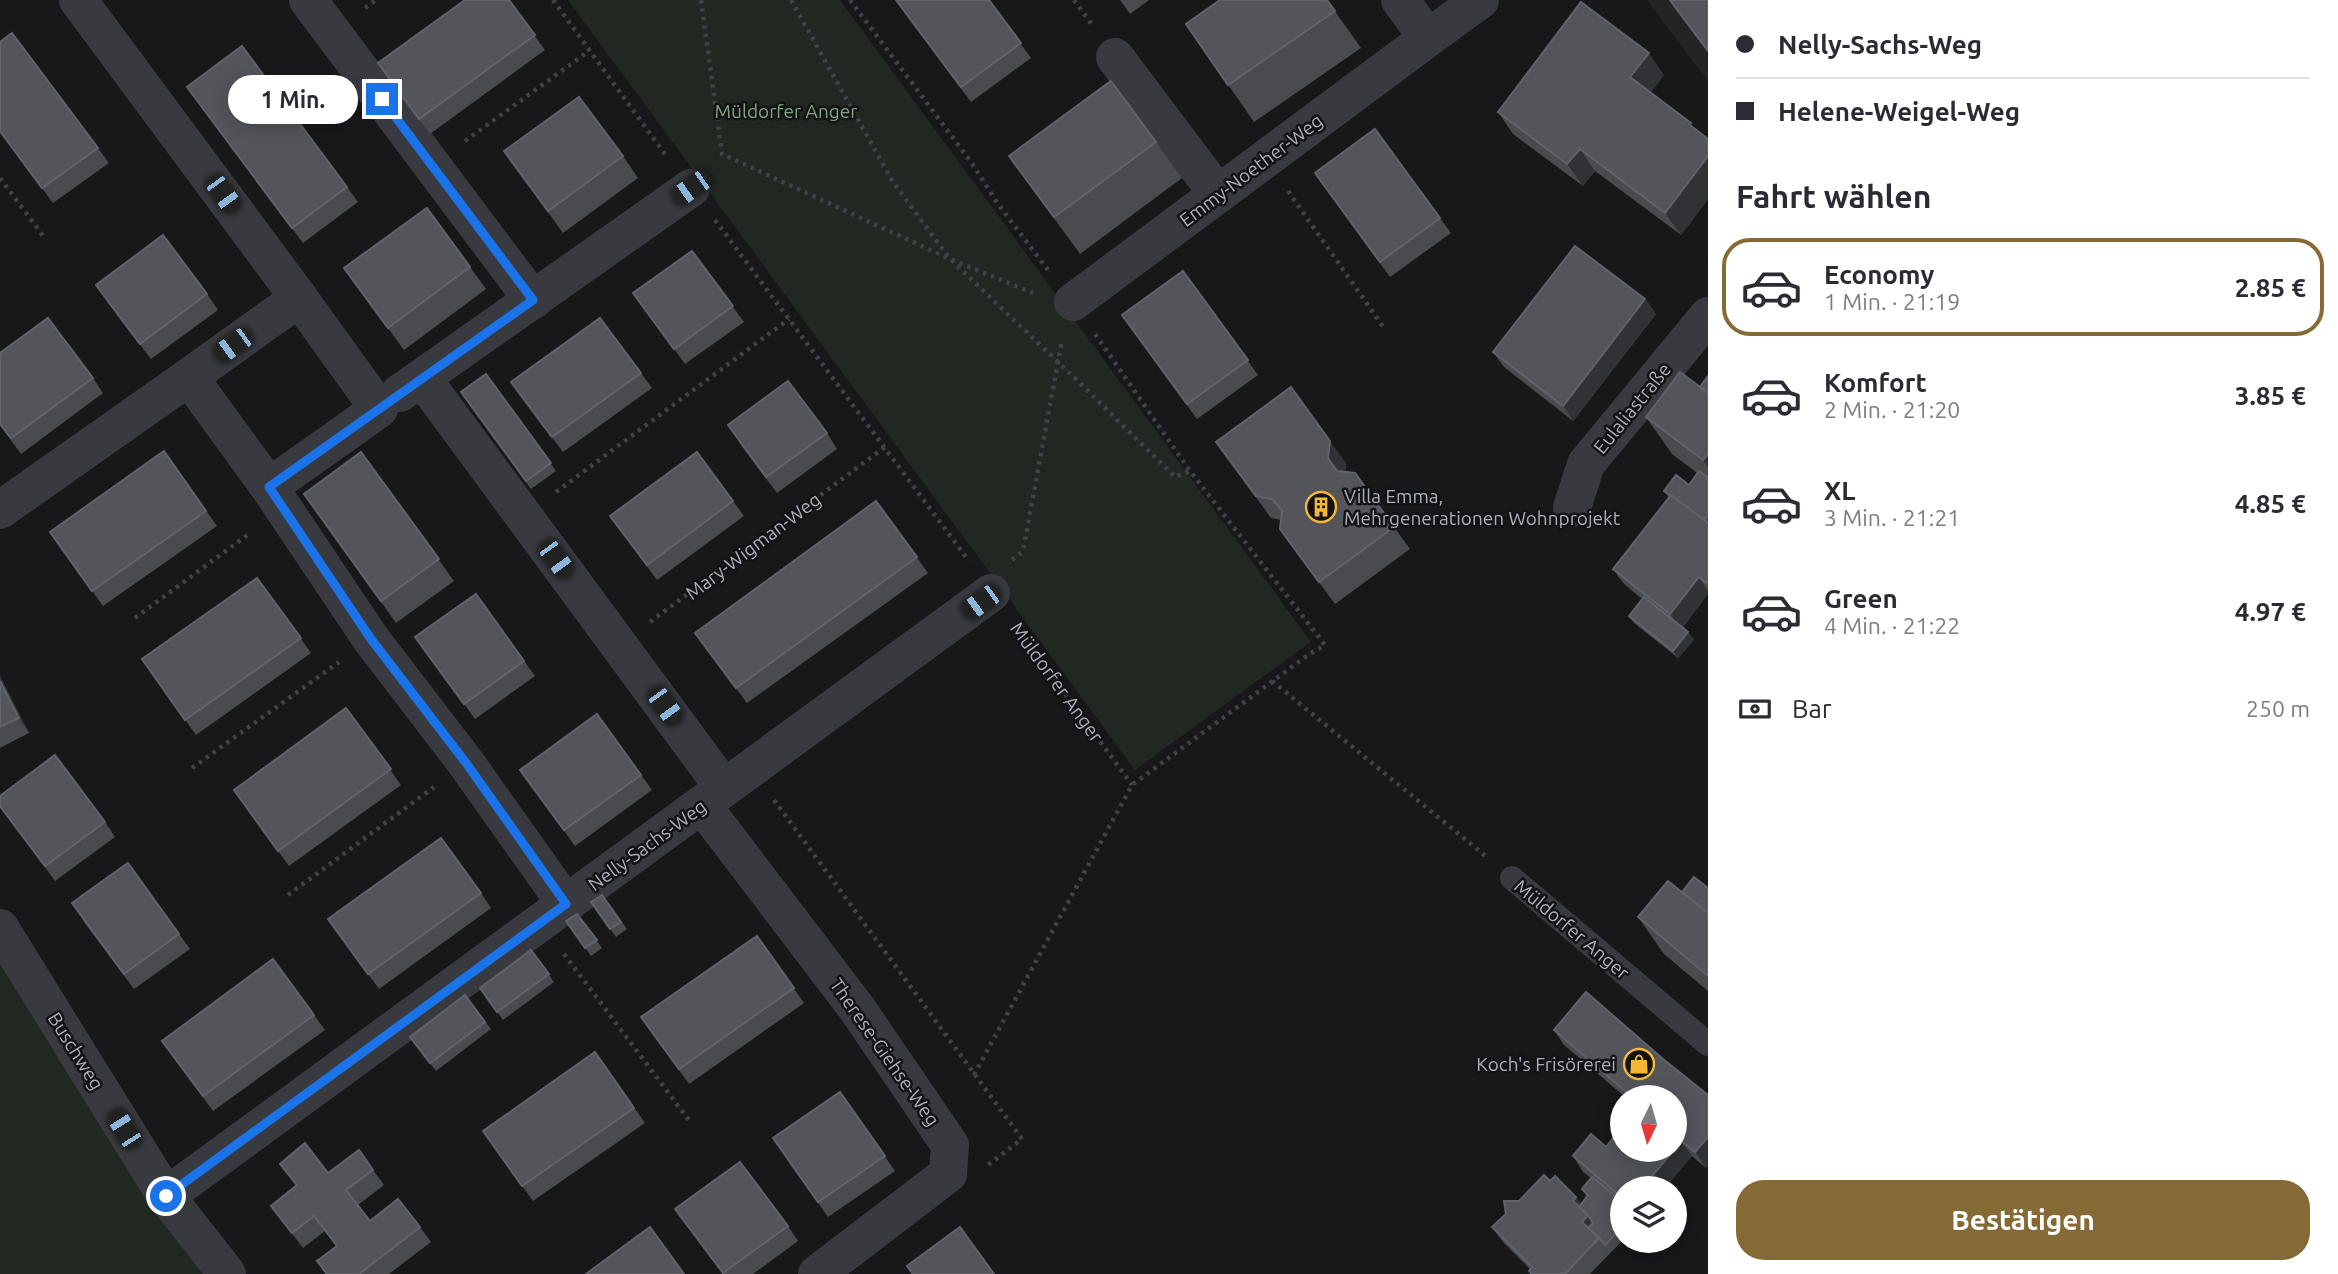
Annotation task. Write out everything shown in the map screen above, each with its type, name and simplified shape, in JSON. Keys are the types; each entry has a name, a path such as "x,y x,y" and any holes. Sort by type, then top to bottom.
{"street":[{"path":"78,0 379,408"},
{"path":"308,0 533,300"},
{"path":"1401,0 1428,38"},
{"name":"Emmy-Noether-Weg","path":"1059,309 1480,0"},
{"path":"1115,57 1219,194"},
{"path":"275,498 379,408 691,188"},
{"path":"0,510 299,298"},
{"name":"Eulaliastraße","path":"1573,508 1586,464 1708,316"},
{"path":"189,377 371,639 466,763 553,913"},
{"path":"422,378 620,644 713,797"},
{"name":"Nelly-Sachs-Weg","path":"166,1196 713,797 987,587"},
{"name":"Therese-Giehse-Weg","path":"713,797 950,1145 948,1174 817,1274"},
{"name":"Buschweg","path":"0,928 166,1196 227,1274"}],"lane":[{"name":"Müldorfer Anger","path":"1512,878 1708,1044"}],"path":[{"name":"Müldorfer Anger","path":"553,0 886,447 1132,785"},
{"path":"701,0 722,153 1059,309 1059,362 1023,551 987,587"},
{"path":"792,0 893,182 950,259 1059,362 1175,478 1190,471"},
{"path":"432,166 589,51"},
{"path":"1265,159 1384,328"},
{"path":"0,178 44,237"},
{"path":"524,516 789,319"},
{"name":"Mary-Wigman-Weg","path":"620,644 886,447"},
{"path":"135,618 275,498"},
{"path":"192,768 371,639"},
{"path":"974,1075 1132,785 1325,645"},
{"name":"Müldorfer Anger","path":"1272,681 1512,878"},
{"path":"288,895 466,763"},
{"path":"553,913 691,1123"}],"shaded area":[{"path":"1647,0 1708,0 1708,81"}],"green space":[{"name":"Müldorfer Anger","path":"568,0 840,0 1311,642 1135,770"},
{"path":"0,928 227,1274 0,1274"}],"building":[{"path":"465,0 509,0 535,35 419,119 378,63"},
{"path":"896,0 989,0 1021,43 961,87"},
{"path":"1220,0 1327,0 1335,11 1228,85 1186,24"},
{"path":"1670,0 1708,0 1708,51"},
{"path":"1581,2 1649,53 1630,77 1708,139 1708,156 1665,213 1580,149 1567,164 1498,112"},
{"path":"12,33 98,148 42,188 0,131 0,42"},
{"path":"242,46 347,187 292,228 187,87"},
{"path":"1111,81 1156,142 1054,217 1009,156"},
{"path":"579,97 623,156 548,211 504,151"},
{"path":"1375,129 1440,218 1380,262 1315,173"},
{"path":"427,208 470,267 388,328 344,268"},
{"path":"163,235 207,294 140,344 96,285"},
{"path":"1575,246 1645,299 1563,406 1493,352"},
{"path":"692,251 733,306 674,349 633,293"},
{"path":"1183,271 1248,360 1187,404 1122,315"},
{"path":"48,318 93,378 11,438 0,424 0,353"},
{"path":"600,318 641,373 552,437 511,382"},
{"path":"1680,372 1708,393 1708,454 1703,460 1646,417"},
{"path":"486,374 551,463 526,481 461,392"},
{"path":"1708,376 1708,393 1700,387"},
{"path":"788,381 827,433 766,477 728,425"},
{"name":"Villa Emma, Mehrgenerationen Wohnprojekt","path":"1291,387 1330,441 1328,458 1337,471 1355,473 1394,527 1319,582 1280,529 1282,511 1272,499 1256,496 1216,442"},
{"path":"164,451 206,511 92,591 50,532"},
{"path":"361,452 439,559 381,601 304,494"},
{"path":"697,452 733,501 647,565 610,516"},
{"path":"1699,471 1708,478 1708,515 1704,520 1664,491 1676,475 1689,485"},
{"path":"1671,495 1708,523 1708,580 1706,583 1699,577 1670,614 1613,569"},
{"path":"876,501 917,557 736,688 695,633"},
{"path":"257,578 301,638 185,720 142,659"},
{"path":"476,594 524,661 464,704 415,637"},
{"path":"1644,597 1688,632 1673,651 1629,616"},
{"path":"0,681 19,718 0,727"},
{"path":"346,708 391,769 278,851 234,790"},
{"path":"597,714 641,775 564,830 520,770"},
{"path":"55,755 105,822 45,866 0,806 0,796"},
{"path":"441,838 481,893 368,974 328,919"},
{"path":"128,863 179,934 124,974 72,903"},
{"path":"1694,877 1708,888 1708,913 1682,892"},
{"path":"1668,881 1708,913 1708,976 1638,917"},
{"path":"602,895 621,922 610,929 591,902"},
{"path":"577,914 597,940 585,948 566,921"},
{"path":"757,936 794,988 679,1069 641,1017"},
{"path":"531,950 549,974 497,1012 480,988"},
{"path":"273,959 314,1015 203,1096 162,1041"},
{"path":"1586,992 1708,1095 1708,1137 1695,1152 1687,1146 1687,1085 1618,1085 1554,1030"},
{"path":"465,995 485,1022 430,1063 410,1037"},
{"path":"595,1052 634,1108 522,1186 483,1131"},
{"path":"840,1092 885,1156 818,1202 773,1138"},
{"path":"1591,1134 1606,1147 1610,1142 1610,1162 1664,1162 1652,1176 1610,1176 1610,1188 1573,1156"},
{"path":"305,1143 328,1173 359,1150 373,1170 346,1190 370,1221 398,1199 420,1227 359,1274 327,1274 317,1261 337,1246 314,1216 292,1233 271,1206 297,1185 280,1164"},
{"path":"740,1162 788,1226 723,1273 675,1209"},
{"path":"1544,1175 1550,1181 1555,1176 1576,1197 1573,1201 1588,1215 1582,1222 1599,1238 1565,1274 1532,1274 1529,1271 1532,1267 1492,1227 1506,1214 1504,1201 1519,1201"},
{"path":"1592,1177 1610,1191 1610,1240 1605,1245 1588,1228 1593,1223 1579,1207 1588,1195 1582,1189"},
{"path":"650,1227 684,1274 586,1274"},
{"path":"960,1227 994,1274 913,1274 907,1266"}],"place":[{"name":"Villa Emma, Mehrgenerationen Wohnprojekt","path":"1321,507"},
{"name":"Koch's Frisörerei","path":"1639,1064"}],"route":[{"path":"166,1196 566,904 466,763 371,639 269,487 533,300 382,99"}]}
